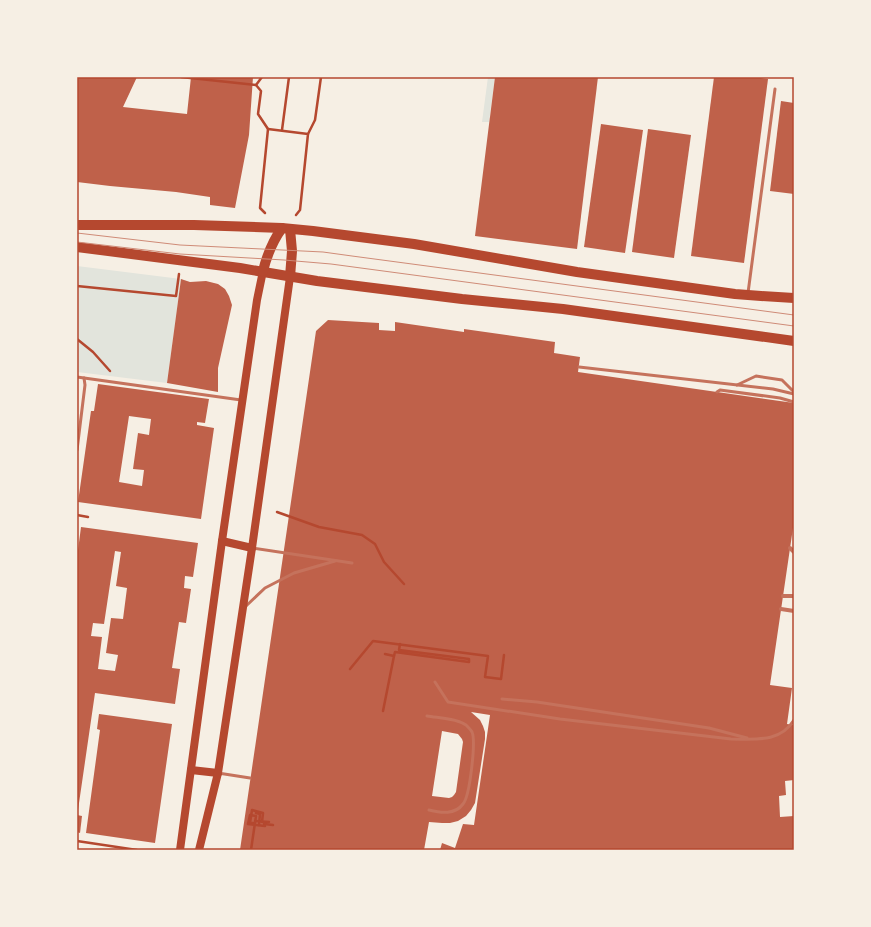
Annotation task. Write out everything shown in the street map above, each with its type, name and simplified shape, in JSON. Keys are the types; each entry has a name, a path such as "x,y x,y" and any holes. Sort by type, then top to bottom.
{"main road":[{"path":"77,225 194,225 320,232 414,244 577,272 748,295 794,298"},
{"path":"180,850 222,541 257,300 269,249 275,238 286,229"},
{"path":"199,850 218,773 244,608 290,277 292,251 286,229"},
{"path":"77,247 196,262 317,281 429,296 563,309 793,342"},
{"path":"222,541 252,548"},
{"path":"191,770 218,773"}],"street":[{"path":"790,548 794,552"},
{"path":"783,596 794,596"},
{"path":"781,609 794,611"}],"lane":[{"path":"748,295 775,89"},
{"path":"579,367 773,389 794,393"},
{"path":"735,385 756,376 782,380 794,393"},
{"path":"77,377 243,400"},
{"path":"77,450 85,385 84,378"},
{"path":"717,392 720,390 780,398 794,402"},
{"path":"252,548 352,564"},
{"path":"244,608 265,588 294,572 335,561"},
{"path":"435,682 448,702 458,704 560,719 731,739 766,738 777,735 786,730 794,720"},
{"path":"502,699 537,702 709,728 753,739"},
{"path":"427,716 456,721 465,725 472,732 474,742 468,795 464,804 456,810 448,812 440,813 429,810"},
{"path":"218,773 250,778"}],"path":[{"path":"181,77 256,85"},
{"path":"256,85 262,77"},
{"path":"282,130 289,77"},
{"path":"256,85 260,91 258,114 268,129 260,208 286,229 300,210 308,134 315,120 321,77"},
{"path":"268,129 308,134"},
{"path":"77,286 176,296 179,274"},
{"path":"77,340 93,352 122,383"},
{"path":"277,512 319,527 362,535 375,544 384,562 404,584"},
{"path":"77,515 88,517"},
{"path":"350,669 373,641 488,656 485,677 501,679 504,655"},
{"path":"383,711 395,652 469,662 469,659 399,650 400,644"},
{"path":"385,654 394,656"},
{"path":"262,822 263,813 252,810 250,823 273,825"},
{"path":"259,825 260,820 260,814 253,812 252,821 257,821 262,822 269,822"},
{"path":"251,850 254,829 255,823 256,816 250,815 248,824 253,825 259,825 265,826"},
{"path":"77,842 137,850"}],"shaded area":[{"path":"488,77 495,77 489,122 482,122"},
{"path":"77,266 181,279 167,383 77,372"}],"building":[{"path":"77,77 137,77 123,107 187,114 191,77 253,77 249,135 235,208 210,205 210,197 77,182"},
{"path":"495,77 598,77 577,249 475,236"},
{"path":"714,77 754,77 768,79 744,263 691,256"},
{"path":"781,101 794,103 794,194 770,191"},
{"path":"601,124 643,130 625,253 584,247"},
{"path":"648,129 691,135 674,258 632,252"},
{"path":"181,279 190,282 206,281 218,284 225,289 232,305 218,368 218,392 167,383"},
{"path":"328,320 379,323 379,330 395,331 395,322 464,332 464,329 555,342 554,353 580,357 578,372 794,403 794,521 770,685 792,688 787,724 794,725 794,780 785,781 786,795 779,796 780,817 794,816 794,850 440,850 442,843 455,848 463,824 474,825 490,715 471,712 480,720 485,732 475,803 466,816 458,821 450,823 429,822 424,850 240,850 316,331","holes":["442,731 458,734 463,742 456,792 449,798 432,796"]},
{"path":"98,384 209,399 205,423 197,422 197,425 214,428 201,519 78,502 91,411 94,411","holes":["129,416 151,419 149,435 138,433 133,469 144,470 142,486 119,482"]},
{"path":"81,527 198,543 193,577 185,576 184,588 191,589 186,623 179,622 172,668 180,669 175,704 95,693 78,810 77,810 77,558","holes":["115,551 121,552 116,586 127,588 123,619 111,618 106,653 118,655 115,671 98,669 102,637 91,636 93,623 104,624"]},
{"path":"99,714 172,724 155,843 86,833 100,730 97,729"},
{"path":"77,815 82,816 80,833 77,832"}],"tram line":[{"path":"77,233 180,245 323,252 794,315"},
{"path":"77,242 180,254 331,264 794,326"}]}
